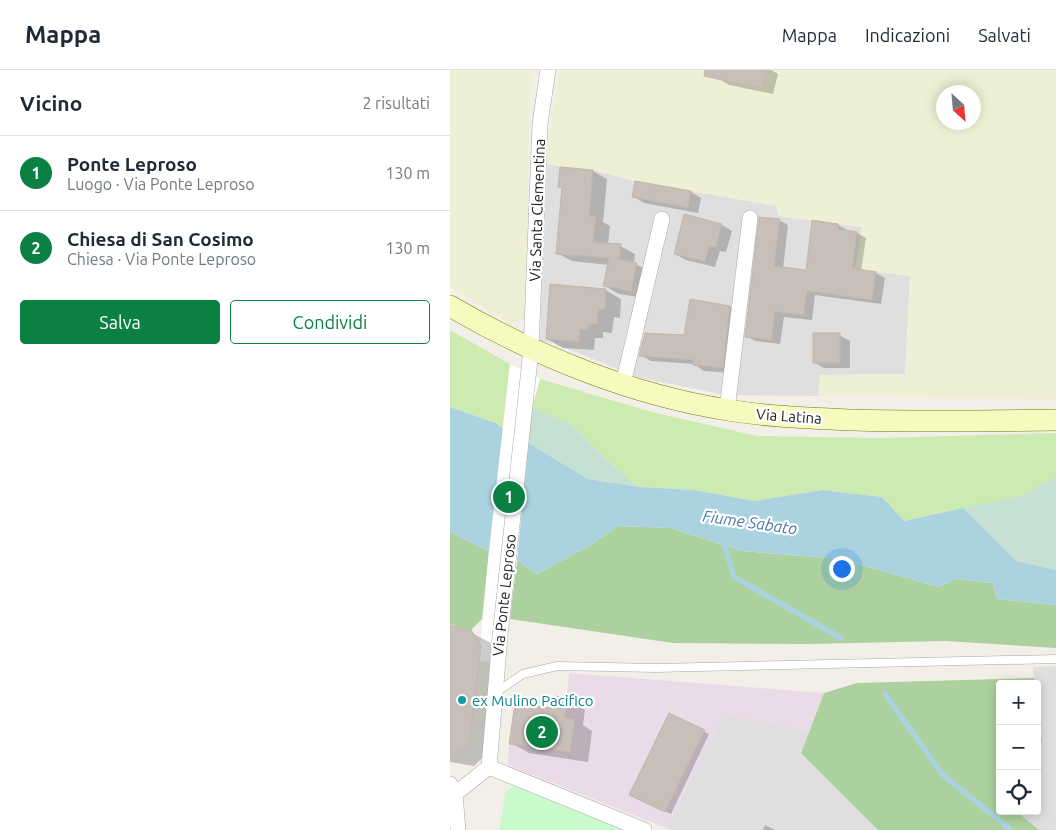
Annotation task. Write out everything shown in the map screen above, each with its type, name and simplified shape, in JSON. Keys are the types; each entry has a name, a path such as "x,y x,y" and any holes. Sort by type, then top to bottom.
{"street":[{"name":"Via Santa Clementina","path":"527,380 531,350 534,295 540,124 548,70"},
{"path":"727,410 750,218"},
{"path":"623,384 662,219"},
{"name":"Via Latina","path":"450,306 531,350 623,384 682,401 727,410 791,418 925,422 1056,420"},
{"name":"Via Ponte Leproso","path":"489,767 500,636 527,380"},
{"path":"458,830 453,789 489,767 644,830"}],"lane":[{"path":"495,693 523,674 557,666 656,668 1056,659"}],"shaded area":[{"path":"545,164 593,170 635,181 776,206 779,216 863,227 856,269 910,275 905,374 821,375 818,396 726,395 641,378 553,343 540,341"},
{"path":"1056,666 1056,830 1039,830 1021,815 1041,815 1041,680 1035,680 1033,667"},
{"path":"569,673 824,693 809,731 723,714 666,828 508,765 509,744 565,718"},
{"path":"723,713 809,731 801,753 878,830 671,830 666,828"}],"green space":[{"path":"450,70 534,70 530,93 525,319 512,324 450,287"},
{"path":"560,70 1056,70 1056,399 818,396 820,375 905,374 910,276 855,269 862,227 779,216 776,206 635,181 593,170 545,164"},
{"path":"450,330 510,364 503,428 495,423 450,407"},
{"path":"540,379 652,412 757,436 878,438 1056,433 1056,477 1021,496 903,521 882,497 822,490 755,501 694,490 639,487 604,458 573,426 532,407"},
{"path":"532,407 573,426 604,458 639,487 588,479 528,443"},
{"path":"1056,477 1056,570 1016,561 963,508 1021,496"},
{"path":"618,526 671,528 742,551 840,559 939,587 956,579 993,583 997,599 1056,605 1056,648 945,641 808,644 673,643 510,619 517,560 537,574 589,546"},
{"path":"450,532 489,551 482,619 471,630 450,624"},
{"path":"1034,678 1034,680 996,680 996,815 1021,815 1039,830 878,830 801,753 824,693 857,683"},
{"path":"516,784 625,830 500,830 505,792"}],"water":[{"name":"Fiume Sabato","path":"450,407 495,423 588,479 639,487 694,490 755,501 822,490 882,497 904,521 963,508 1016,561 1056,570 1056,605 997,599 993,583 956,579 939,587 840,559 742,551 671,528 618,526 589,546 537,574 517,560 489,551 450,532"}],"pier":[{"path":"510,364 540,379 532,407 517,560 504,664 479,661"}],"building":[{"path":"705,70 767,70 763,89 704,76"},
{"path":"560,167 593,170 589,216 596,216 593,242 621,244 619,259 617,259 637,263 631,291 603,286 609,258 556,254 562,187 558,187"},
{"path":"635,181 691,191 688,208 632,197"},
{"path":"684,214 722,224 716,247 709,246 705,262 674,254"},
{"path":"759,217 780,219 774,266 806,270 812,220 838,224 838,229 857,232 852,268 876,272 872,300 807,291 804,315 775,312 772,340 745,337"},
{"path":"550,284 606,289 605,309 598,309 597,324 588,324 588,330 580,329 579,342 546,339"},
{"path":"690,299 730,306 723,368 693,365 693,360 639,356 645,333 684,335"},
{"path":"813,333 840,333 840,363 813,363"},
{"name":"ex Mulino Pacifico","path":"450,625 471,630 481,646 470,740 450,758"},
{"path":"554,696 567,698 565,718 575,719 570,752 509,744 515,703 552,708"},
{"path":"669,713 705,730 665,812 629,795"}],"waterway":[{"path":"723,540 734,577 841,638"},
{"path":"885,694 943,775 1011,830"}],"place":[{"name":"Ponte Leproso","path":"509,497"},
{"name":"ex Mulino Pacifico","path":"462,700"},
{"name":"Chiesa di San Cosimo","path":"542,732"}]}
